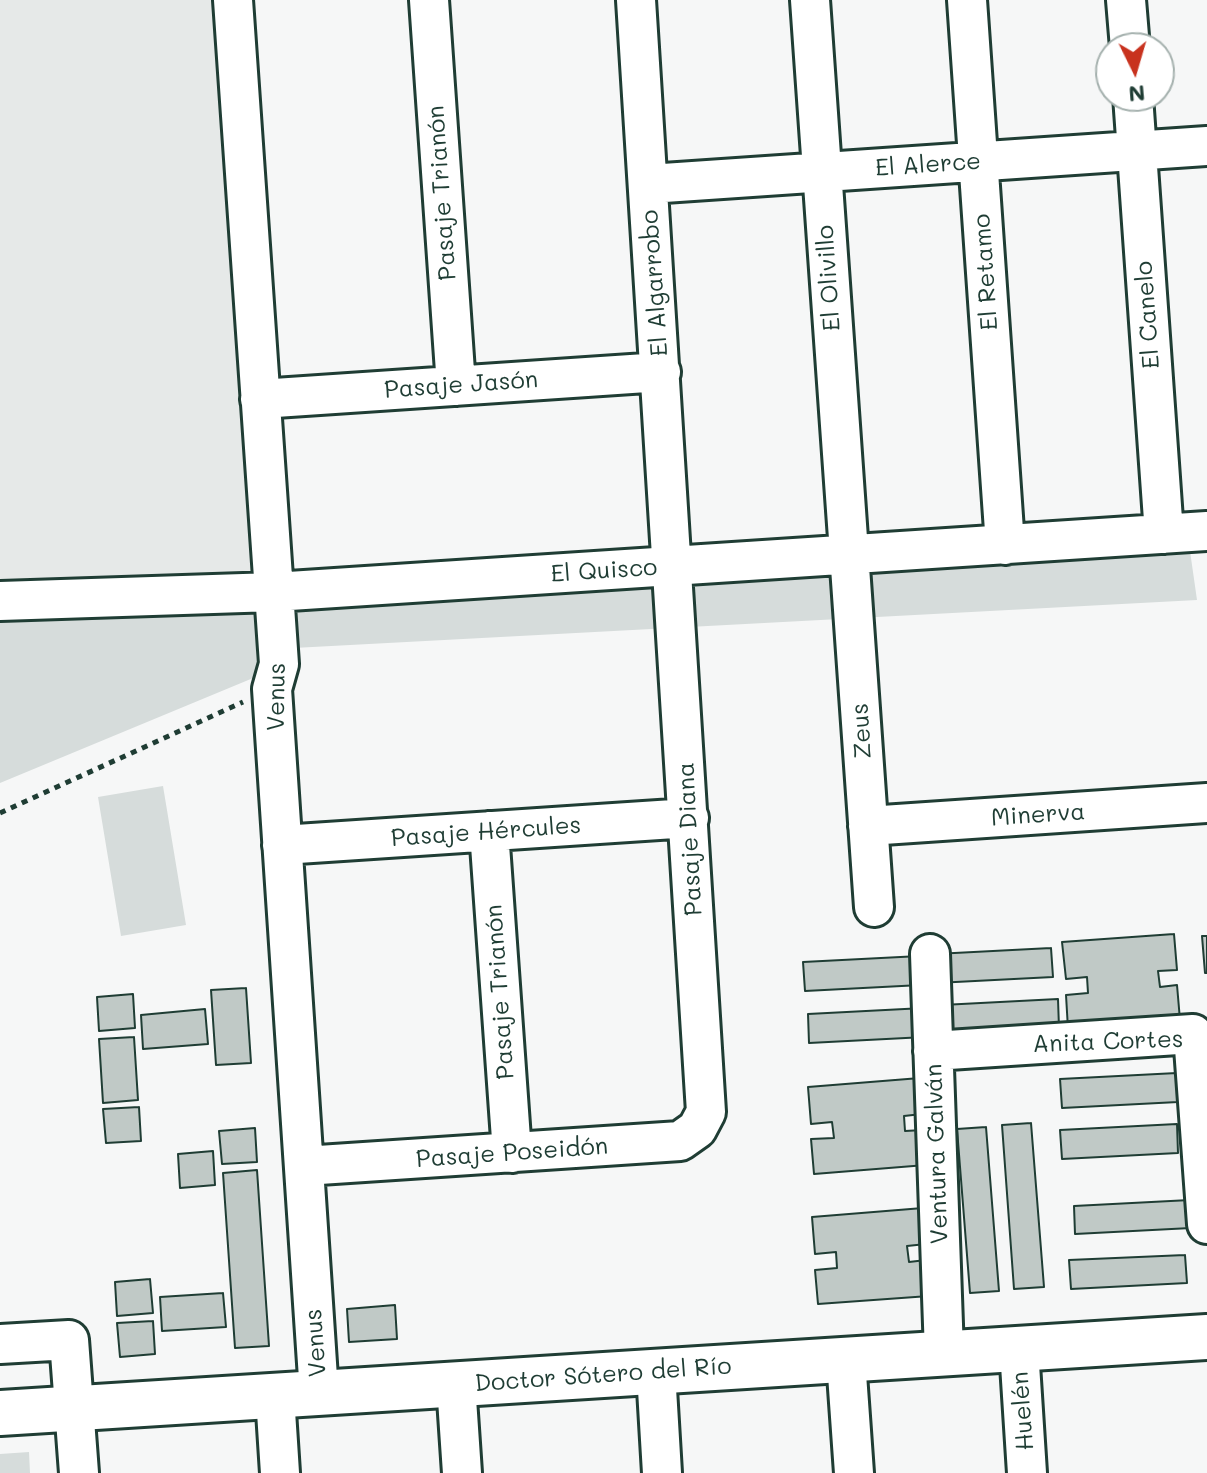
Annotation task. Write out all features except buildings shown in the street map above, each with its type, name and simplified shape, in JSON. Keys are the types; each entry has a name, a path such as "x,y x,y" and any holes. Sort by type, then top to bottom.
{"main road":[{"name":"Doctor Sótero del Río","path":"0,1413 1207,1337"}],"street":[{"name":"Venus","path":"233,0 279,664 272,689 319,1393"},
{"name":"Pasaje Trianón","path":"429,0 456,386"},
{"name":"El Algarrobo","path":"636,0 674,567"},
{"name":"El Olivillo","path":"810,0 849,555"},
{"name":"El Retamo","path":"967,0 1005,545"},
{"path":"1126,0 1129,32"},
{"name":"El Canelo","path":"1134,112 1164,534"},
{"name":"El Alerce","path":"649,184 1207,146"},
{"name":"Pasaje Jasón","path":"260,399 661,372"},
{"name":"El Quisco","path":"0,601 274,592 1207,531"},
{"name":"Zeus","path":"849,555 874,907"},
{"name":"Pasaje Diana","path":"674,567 706,1112"},
{"name":"Minerva","path":"868,826 1207,803"},
{"name":"Pasaje Hércules","path":"282,845 689,818"},
{"name":"Pasaje Trianón","path":"489,831 512,1153"},
{"name":"Ventura Galván","path":"930,954 944,1353"},
{"name":"Anita Cortes","path":"933,1051 1193,1034 1207,1224"},
{"name":"Pasaje Poseidón","path":"304,1166 680,1141 697,1129 706,1112"},
{"path":"0,1344 69,1340 79,1473"},
{"name":"Huelén","path":"1019,1349 1027,1473"},
{"path":"846,1360 854,1473"},
{"path":"656,1372 662,1473"},
{"path":"456,1384 462,1473"},
{"path":"275,1396 280,1473"}],"path":[{"path":"0,813 272,689"}],"shaded area":[{"path":"0,0 224,0 259,575 0,585"},
{"path":"1189,544 1197,600 256,650 258,676 0,783 0,612"},
{"path":"163,786 186,925 121,936 98,797"},
{"path":"29,1452 30,1473 0,1473 0,1454"}]}
